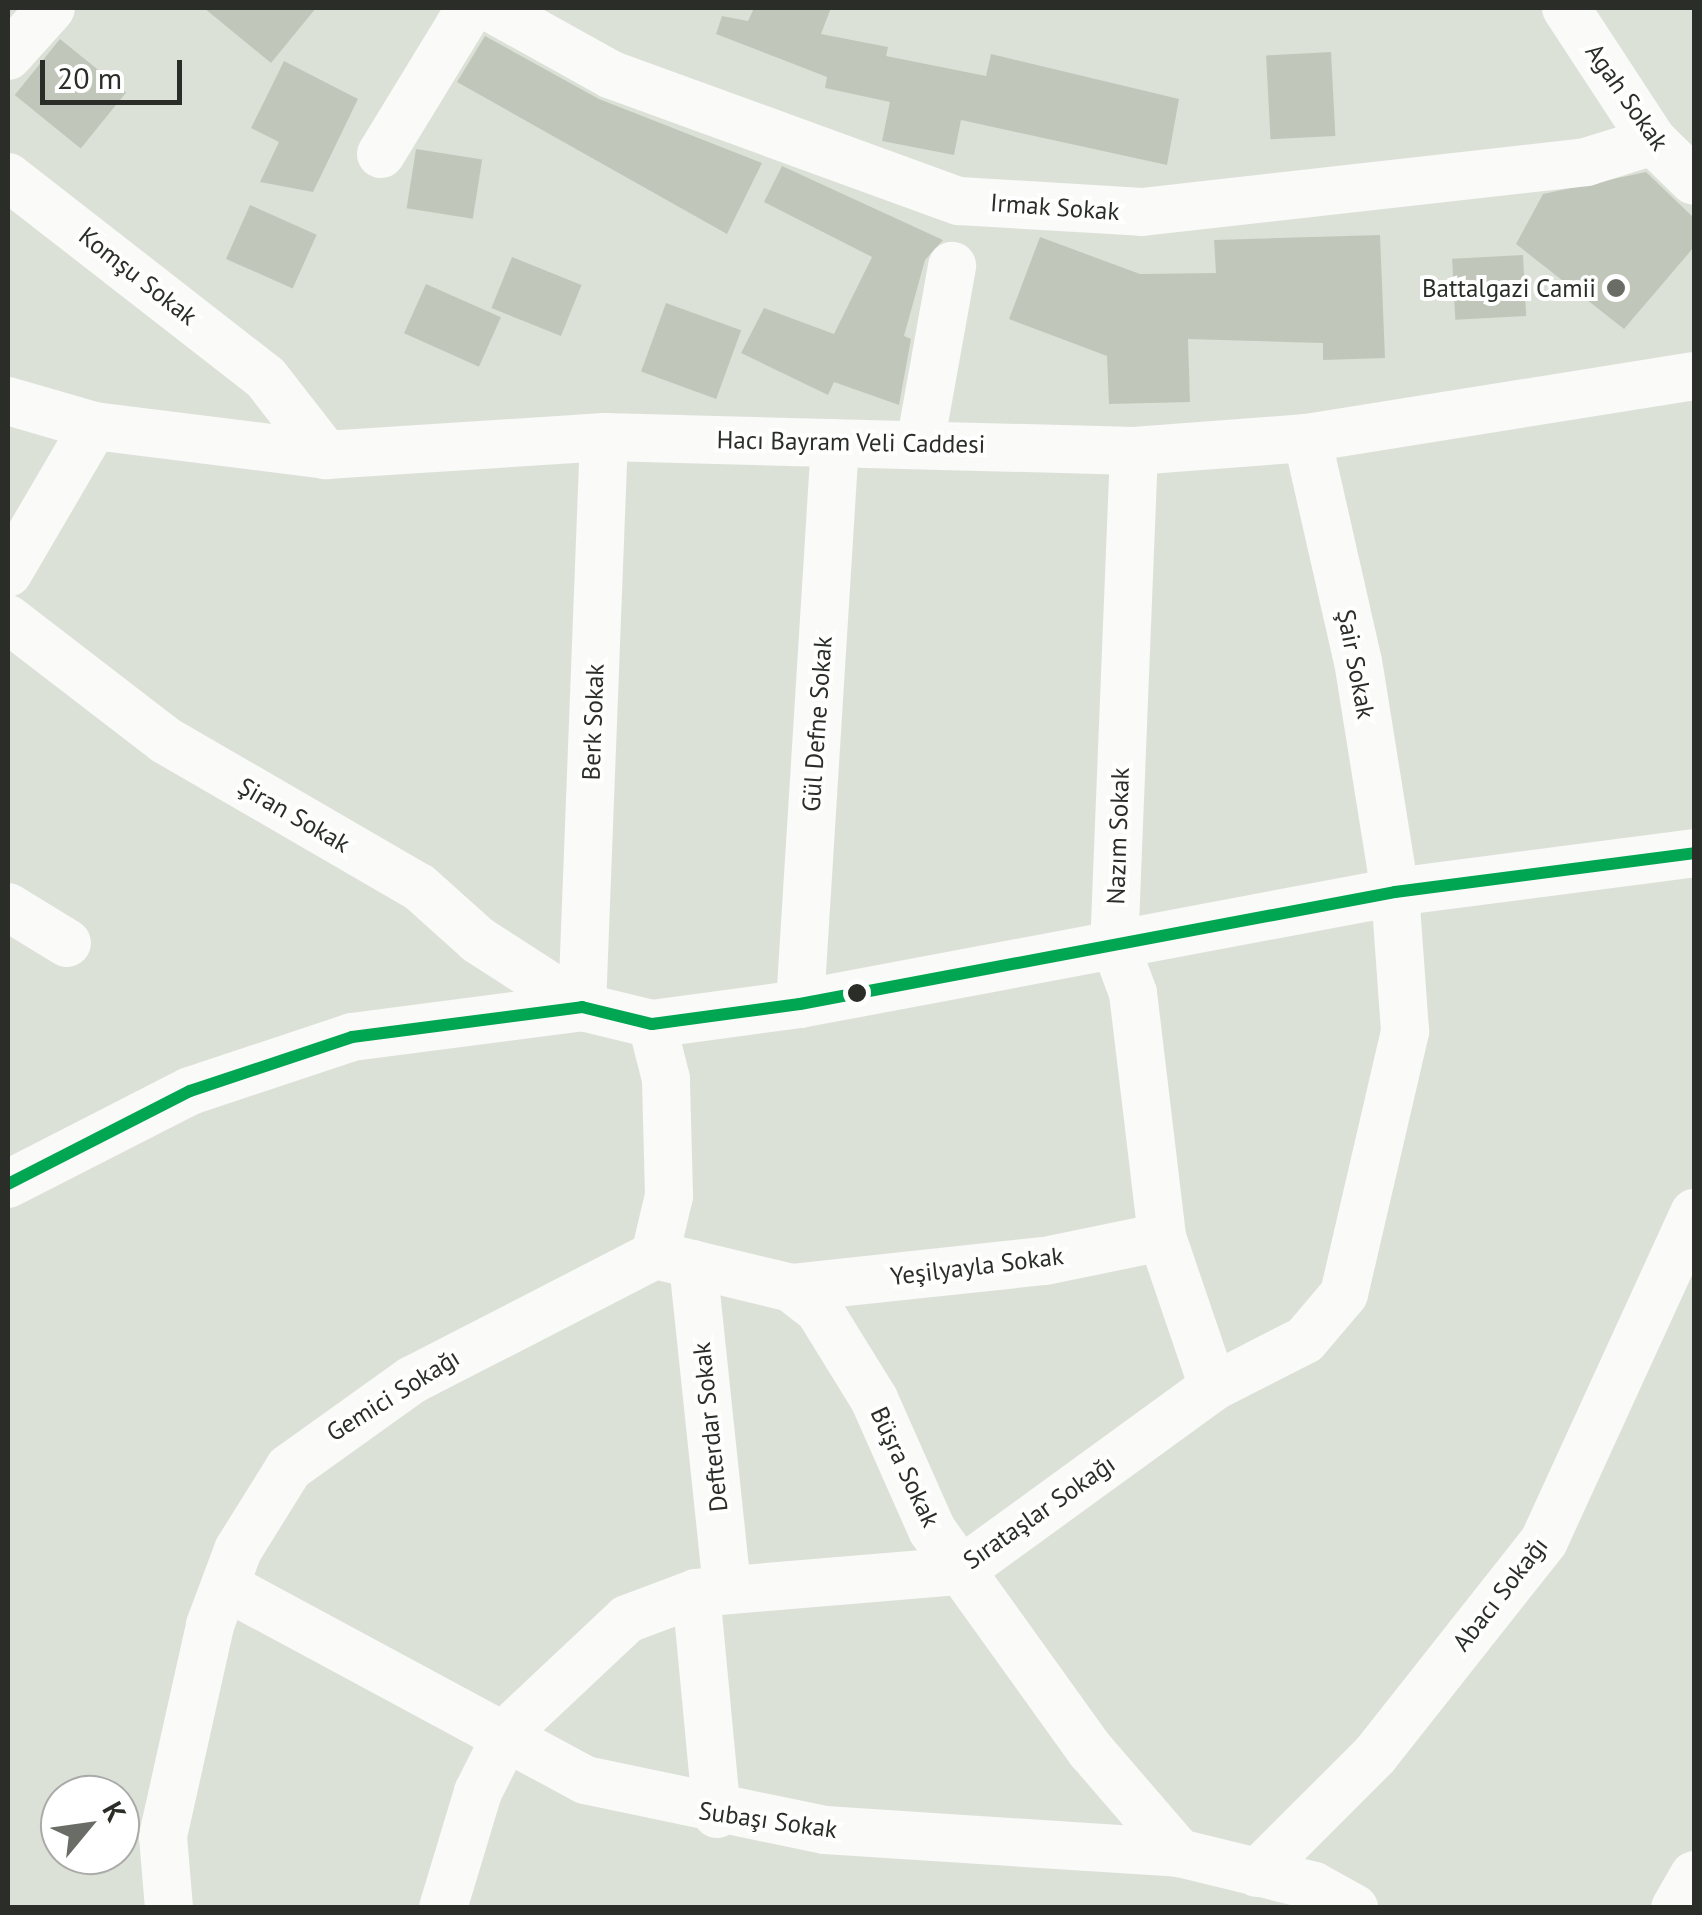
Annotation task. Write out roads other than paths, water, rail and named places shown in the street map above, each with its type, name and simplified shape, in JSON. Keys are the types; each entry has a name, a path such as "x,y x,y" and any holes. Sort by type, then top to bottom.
{"street":[{"path":"8,56 51,8"},
{"path":"380,154 470,8"},
{"name":"Irmak Sokak","path":"492,8 528,36 612,75 960,201 1142,212 1586,162 1653,140"},
{"name":"Agah Sokak","path":"1566,8 1653,140 1694,181"},
{"name":"Komşu Sokak","path":"8,177 266,378 326,455"},
{"path":"921,440 952,266"},
{"name":"Hacı Bayram Veli Caddesi","path":"8,401 94,426 326,455 604,436 835,443 921,440 1134,451 1307,438 1694,376"},
{"path":"8,573 94,426"},
{"name":"Berk Sokak","path":"582,1006 604,436"},
{"name":"Şair Sokak","path":"1307,438 1396,892"},
{"name":"Gül Defne Sokak","path":"800,1004 835,443"},
{"name":"Nazım Sokak","path":"1134,451 1114,942 1133,992 1162,1237 1214,1387"},
{"name":"Şiran Sokak","path":"8,620 165,740 418,887 478,940 582,1006"},
{"path":"8,1184 190,1091 352,1037 582,1006 652,1024 800,1004 1396,892 1694,853"},
{"name":"Sırataşlar Sokağı","path":"442,1908 503,1742 627,1619 712,1591 960,1571 1214,1387 1305,1340 1344,1294 1405,1031 1396,892"},
{"path":"8,907 66,942"},
{"path":"652,1024 666,1079 674,1260 791,1288"},
{"name":"Abacı Sokağı","path":"1257,1873 1376,1755 1544,1541 1694,1213"},
{"name":"Yeşilyayla Sokak","path":"791,1288 1045,1260 1162,1237"},
{"name":"Gemici Sokağı","path":"169,1908 162,1836 225,1586 289,1468 348,1417 674,1260"},
{"name":"Defterdar Sokak","path":"674,1260 712,1591 717,1814"},
{"name":"Büşra Sokak","path":"791,1288 850,1353 960,1571 1179,1853"},
{"name":"Subaşı Sokak","path":"225,1586 503,1742 586,1780 717,1814 825,1830 1179,1853 1257,1873 1354,1908"},
{"path":"1676,1908 1694,1874"}],"place":[{"name":"Battalgazi Camii","path":"1616,288"}]}
